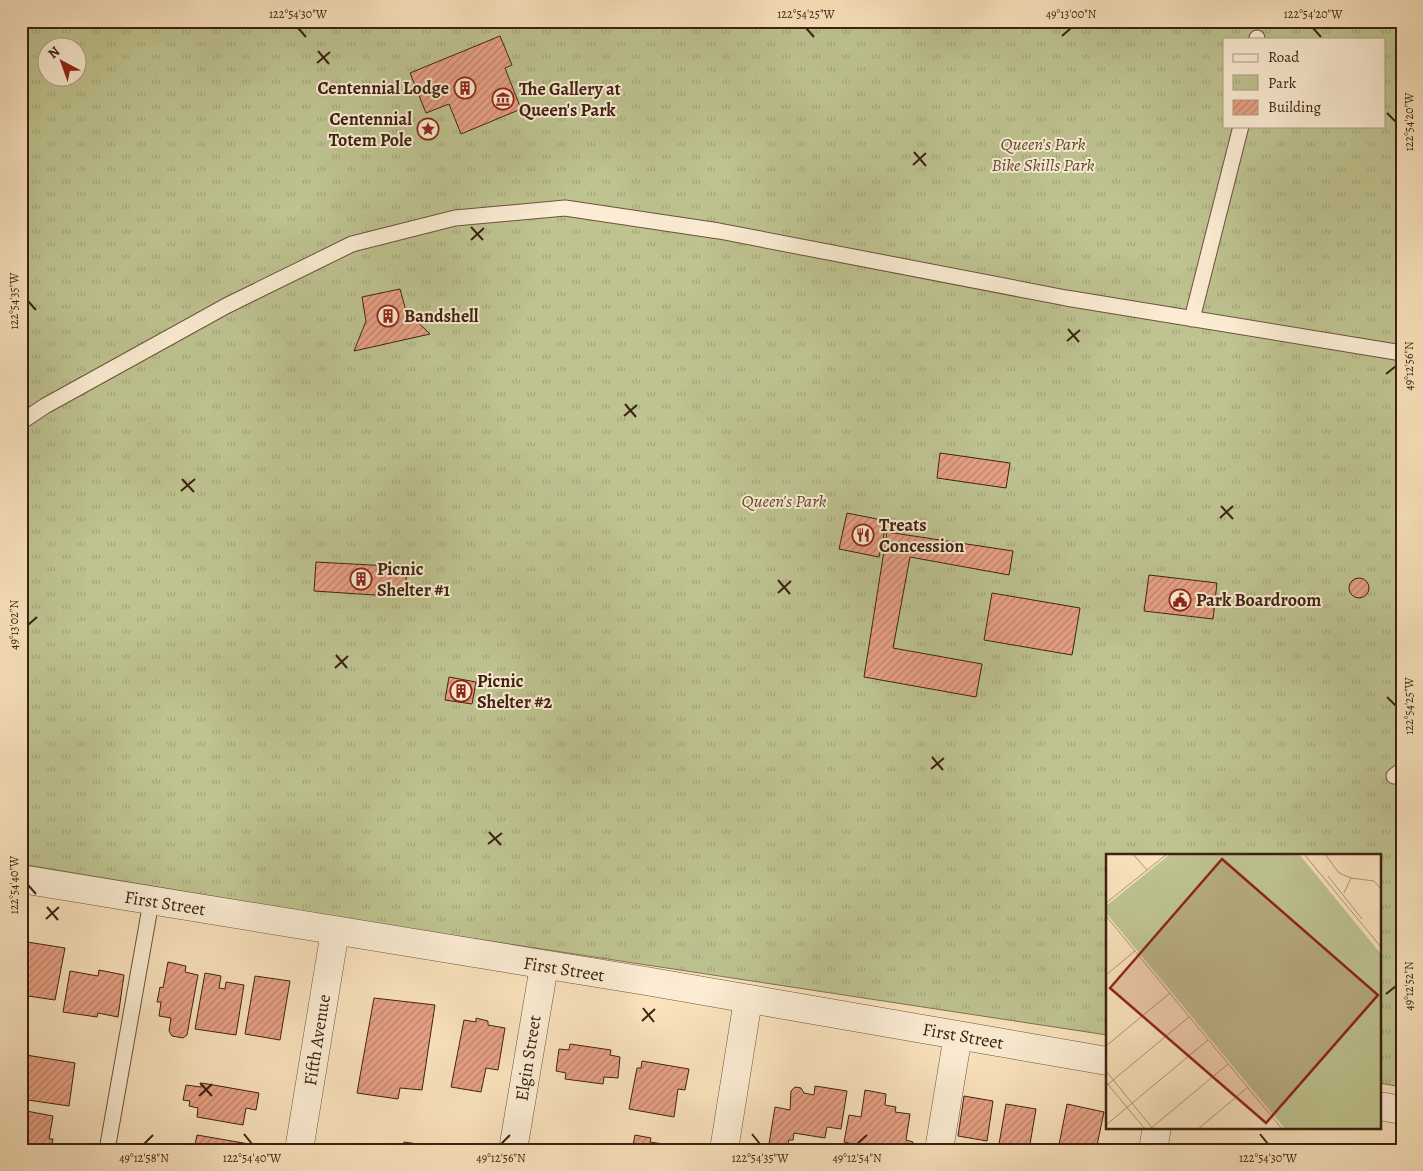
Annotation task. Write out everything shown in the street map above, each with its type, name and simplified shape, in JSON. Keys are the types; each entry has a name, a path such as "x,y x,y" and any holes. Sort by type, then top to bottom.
{"street":[{"name":"First Street","path":"21,879 151,902 646,981 1106,1061"},
{"name":"Fifth Avenue","path":"299,1150 335,931"},
{"name":"Elgin Street","path":"513,1150 544,966"},
{"path":"724,1150 748,1000"},
{"path":"939,1150 958,1036"},
{"path":"1380,1106 1402,1110"},
{"path":"1153,1150 1157,1128"}],"lane":[{"path":"1192,319 1240,128"},
{"path":"21,422 46,406 226,306 352,244 455,218 565,208 719,231 980,282 1402,353"},
{"path":"107,1150 144,931 151,902"}],"green space":[{"name":"Queen's Park","path":"21,21 1402,21 1402,1087 1380,1083 1380,854 1106,854 1106,1035 371,923 21,864"}],"building":[{"name":"Centennial Lodge","path":"500,36 512,65 505,68 521,109 461,134 449,104 426,113 410,73"},
{"name":"Bandshell","path":"400,289 406,311 430,334 354,351 366,321 362,297"},
{"path":"940,453 1010,463 1006,488 937,478"},
{"name":"Treats Concession","path":"847,513 887,521 879,557 839,549"},
{"path":"887,532 1013,551 1009,575 910,557 893,648 982,664 976,697 864,677"},
{"name":"Picnic Shelter #1","path":"316,562 407,567 405,597 314,591"},
{"name":"Park Boardroom","path":"1149,575 1217,583 1213,619 1144,611"},
{"path":"1359,578 1366,581 1369,588 1366,595 1359,598 1352,595 1349,588 1352,581"},
{"path":"992,593 1080,608 1072,655 984,640"},
{"name":"Picnic Shelter #2","path":"449,677 476,682 472,704 445,700"},
{"path":"21,941 65,948 55,1000 21,995"},
{"path":"168,962 186,966 185,972 198,975 187,1035 183,1038 172,1036 169,1031 171,1018 159,1016 161,1002 157,1002 160,987 163,988"},
{"path":"99,970 124,975 118,1017 98,1013 97,1017 63,1012 70,971 98,976"},
{"path":"205,973 221,976 219,988 225,989 226,982 244,985 236,1035 195,1029"},
{"path":"255,976 290,981 280,1040 245,1034"},
{"path":"374,998 435,1005 422,1090 400,1088 398,1099 357,1093"},
{"path":"476,1018 488,1021 488,1025 505,1028 498,1070 486,1068 481,1092 451,1087 464,1020 476,1022"},
{"path":"570,1044 611,1050 610,1055 620,1057 618,1078 604,1077 603,1084 565,1079 566,1073 556,1071 559,1049 569,1050"},
{"path":"26,1055 75,1063 69,1106 21,1099 21,1062 24,1063"},
{"path":"642,1061 689,1069 685,1090 678,1089 674,1117 629,1109 637,1068 641,1068"},
{"path":"202,1083 259,1093 256,1110 246,1108 243,1125 197,1117 198,1108 189,1106 190,1101 183,1100 186,1085 201,1087"},
{"path":"815,1086 847,1091 841,1129 827,1127 825,1138 794,1133 793,1140 789,1140 786,1150 768,1150 775,1107 790,1110 791,1091 795,1087 801,1088 804,1093 814,1095"},
{"path":"865,1090 886,1094 885,1105 896,1107 895,1112 910,1114 906,1140 913,1142 912,1150 881,1150 844,1142 849,1115 861,1117"},
{"path":"964,1096 993,1101 987,1141 958,1136"},
{"path":"1006,1104 1036,1109 1029,1150 998,1150"},
{"path":"1067,1104 1104,1112 1096,1150 1058,1150"},
{"path":"21,1110 53,1116 49,1139 53,1139 51,1150 30,1150 29,1146 21,1145"},
{"path":"197,1135 249,1144 248,1150 194,1150"},
{"path":"635,1135 651,1138 650,1142 670,1145 670,1150 632,1150"},
{"path":"404,1142 418,1144 417,1150 403,1150"}],"place":[{"name":"Centennial Lodge","path":"465,88"},
{"name":"The Gallery at Queen's Park","path":"503,99"},
{"name":"Centennial Totem Pole","path":"428,129"},
{"name":"Bandshell","path":"388,316"},
{"name":"Treats Concession","path":"863,535"},
{"name":"Picnic Shelter #1","path":"361,579"},
{"name":"Park Boardroom","path":"1180,600"},
{"name":"Picnic Shelter #2","path":"461,691"}],"park label":[{"name":"Queen's Park Bike Skills Park","path":"1043,154"}]}
